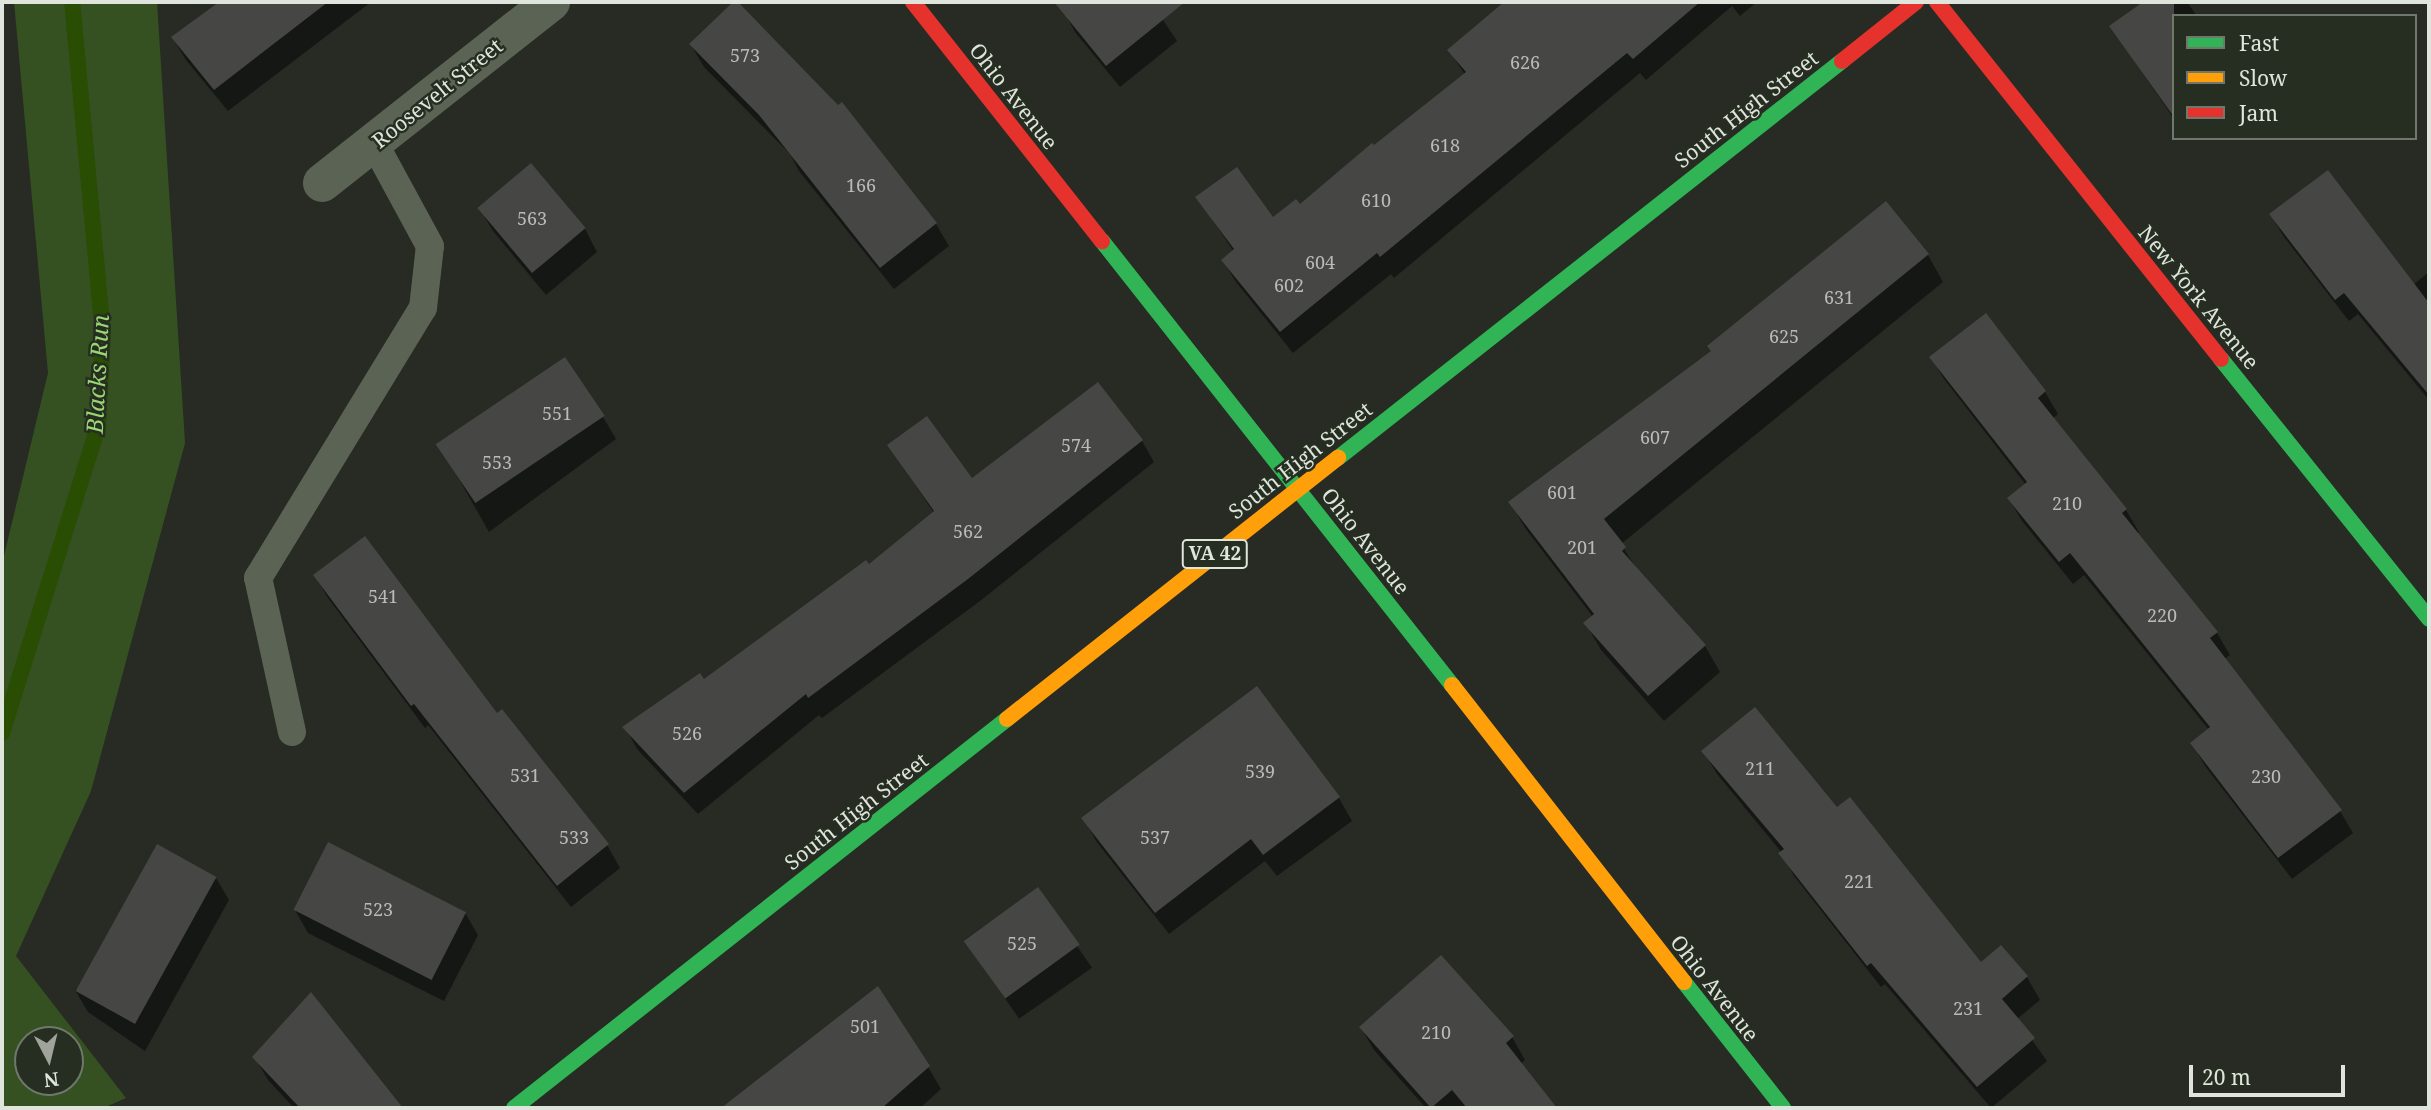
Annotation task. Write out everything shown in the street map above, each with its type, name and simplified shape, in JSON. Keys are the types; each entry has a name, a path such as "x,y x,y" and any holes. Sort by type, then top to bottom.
{"street":[{"name":"Roosevelt Street","path":"321,183 551,2"},
{"name":"Ohio Avenue","path":"913,2 1298,488 1783,1108"},
{"name":"South High Street","path":"525,1105 1298,488 1916,2"},
{"name":"New York Avenue","path":"1937,2 2429,618"}],"lane":[{"path":"292,732 258,578 424,308 430,246 374,143"}],"green space":[{"path":"14,2 157,2 185,443 91,791 16,956 70,1026 14,1026 14,1096 84,1096 84,1044 126,1098 103,1108 2,1108 2,564 48,373"}],"building":[{"path":"219,2 328,2 214,90 171,37"},
{"path":"733,2 738,2 838,105 842,102 937,223 880,268 759,115 689,44"},
{"path":"1054,2 1185,2 1106,66"},
{"path":"1504,2 1700,2 1633,59 1627,53 1380,257 1377,253 1280,332 1221,260 1234,249 1195,197 1237,167 1273,217 1296,199 1300,204 1372,143 1374,145 1466,72 1447,50"},
{"path":"2143,2 2174,2 2172,114 2109,26"},
{"path":"531,163 586,228 532,273 477,208"},
{"path":"2328,170 2429,303 2429,395 2344,293 2335,300 2269,214"},
{"path":"1886,201 1929,254 1604,519 1626,547 1622,551 1706,645 1648,696 1583,623 1594,614 1508,502 1711,351 1707,346"},
{"path":"1986,313 2046,391 2038,398 2127,509 2122,513 2218,632 2210,638 2342,810 2278,858 2190,743 2210,727 2070,553 2059,562 2007,498 2027,482 1929,357"},
{"path":"565,357 605,416 475,503 436,444"},
{"path":"1098,382 1143,440 968,579 808,698 806,694 684,793 622,727 700,673 704,679 866,560 869,564 934,511 887,445 927,416 972,478"},
{"path":"365,536 497,713 502,709 609,844 557,886 414,704 411,706 313,575"},
{"path":"1257,686 1340,797 1263,855 1251,839 1155,913 1081,818"},
{"path":"1755,707 1837,807 1850,797 1981,962 2001,945 2028,976 2002,999 2035,1038 1977,1087 1871,963 1867,966 1778,853 1784,849 1701,751"},
{"path":"328,842 466,912 432,980 293,910"},
{"path":"157,844 216,877 135,1024 76,991"},
{"path":"1038,887 1080,944 1005,999 964,941"},
{"path":"1441,955 1514,1036 1506,1043 1557,1108 1467,1108 1452,1090 1431,1108 1359,1027"},
{"path":"878,986 930,1066 882,1108 721,1108"},
{"path":"311,992 403,1108 300,1108 252,1057"}],"waterway":[{"name":"Blacks Run","path":"2,733 98,427 103,335 72,2"}],"traffic: fast":[{"path":"1338,458 1842,61"},
{"path":"1102,241 1452,685"},
{"path":"2221,359 2429,619"},
{"path":"514,1108 1007,719"},
{"path":"1684,982 1783,1108"}],"traffic: slow":[{"path":"1007,719 1338,458"},
{"path":"1452,685 1684,982"}],"traffic: jam":[{"path":"913,2 1102,241"},
{"path":"1842,61 1916,2"},
{"path":"1937,2 2221,359"}]}
